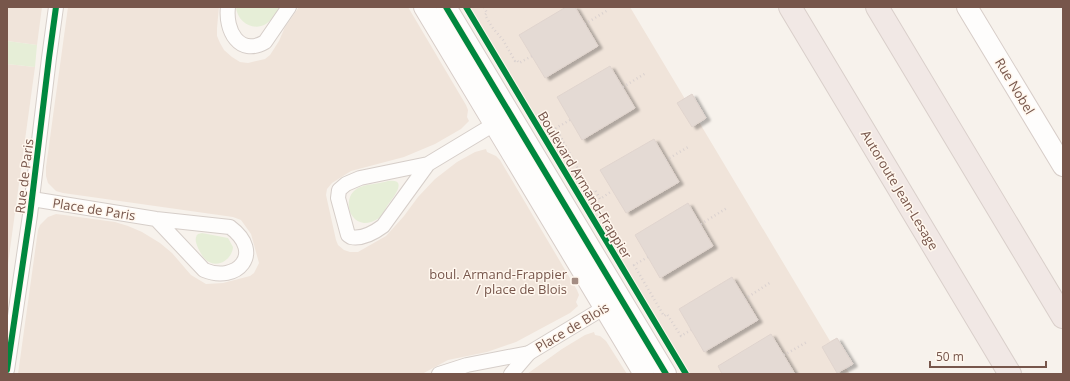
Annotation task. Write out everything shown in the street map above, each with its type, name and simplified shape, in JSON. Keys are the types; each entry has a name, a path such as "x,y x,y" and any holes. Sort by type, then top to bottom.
{"highway":[{"name":"Autoroute Jean-Lesage","path":"790,7 1010,374"},
{"path":"877,7 1063,318"}],"street":[{"name":"Rue de Paris","path":"7,370 32,199 56,7"},
{"path":"228,7 227,20 233,36 238,42 252,46 265,42 289,7"},
{"path":"424,7 503,119"},
{"path":"446,7 503,119 612,303 644,374"},
{"name":"Rue Nobel","path":"967,7 1063,166"},
{"path":"428,164 383,226 359,237 351,237 348,235 338,198 338,193 342,187 351,181 360,178 428,164 503,119"},
{"name":"Place de Paris","path":"32,199 156,219 230,226 239,234 245,244 247,252 246,260 237,268 224,273 211,273 204,270 156,219"},
{"path":"612,303 666,374"},
{"name":"Place de Blois","path":"439,374 467,365 528,353 612,303"},
{"name":"Place de Blois","path":"511,374 528,353"}],"path":[{"path":"484,7 487,13 484,15 492,27 504,40 515,61 517,60 519,63 532,56"},
{"path":"585,24 608,10"},
{"path":"623,87 646,73"},
{"path":"570,120 556,128 574,160 576,168 591,193 595,190 600,199 612,191"},
{"path":"666,160 690,146"},
{"path":"700,224 727,208"},
{"path":"648,257 634,265 664,316 667,314 681,336 691,330"},
{"path":"745,298 771,282"},
{"path":"784,355 807,342"}],"shaded area":[{"path":"7,7 42,7 37,45 7,41"},
{"path":"68,7 219,7 217,36 220,43 224,50 232,57 240,62 248,63 265,59 270,55 279,41 285,27 299,7 408,7 466,105 468,110 467,117 469,121 461,129 435,144 404,157 351,171 332,183 327,189 326,195 338,245 344,250 358,252 386,236 435,179 457,162 475,152 486,149 487,152 496,156 500,160 577,290 579,295 576,302 578,306 570,313 516,342 487,352 448,360 422,374 18,374 38,230 40,225 48,217 56,214 115,222 128,226 142,232 160,243 172,253 191,275 206,284 223,283 250,276 254,273 259,263 251,234 241,220 233,217 63,193 56,191 48,183 46,167"},
{"path":"470,7 630,7 685,99 692,94 706,118 699,122 830,341 837,338 853,364 846,368 850,374 690,374"},
{"path":"7,64 35,67 7,271"},
{"path":"594,332 595,335 600,336 606,341 627,374 527,374 562,349 585,335"}],"green space":[{"path":"236,7 280,7 266,24 256,27 242,21"},
{"path":"7,41 37,45 35,67 7,64"},
{"path":"394,181 398,183 399,186 398,190 379,218 372,222 364,223 354,218 349,208 350,197 353,192 361,187"},
{"path":"202,233 228,238 233,247 230,256 223,262 214,264 205,259 196,241 198,234"}],"building":[{"path":"566,7 575,7 598,46 545,78 519,35"},
{"path":"610,66 635,108 582,140 557,97"},
{"path":"692,94 706,118 692,127 677,103"},
{"path":"654,139 679,182 626,213 600,170"},
{"path":"688,203 713,246 660,278 635,235"},
{"path":"732,277 758,320 704,352 679,309"},
{"path":"771,334 795,374 722,374 718,366"},
{"path":"837,338 853,364 837,373 822,347"}],"cycle path":[{"path":"7,370 30,215 56,7"},
{"path":"446,7 666,374"},
{"name":"Boulevard Armand-Frappier","path":"466,7 686,374"}],"place":[{"name":"boul. Armand-Frappier / place de Blois","path":"575,281"}]}
